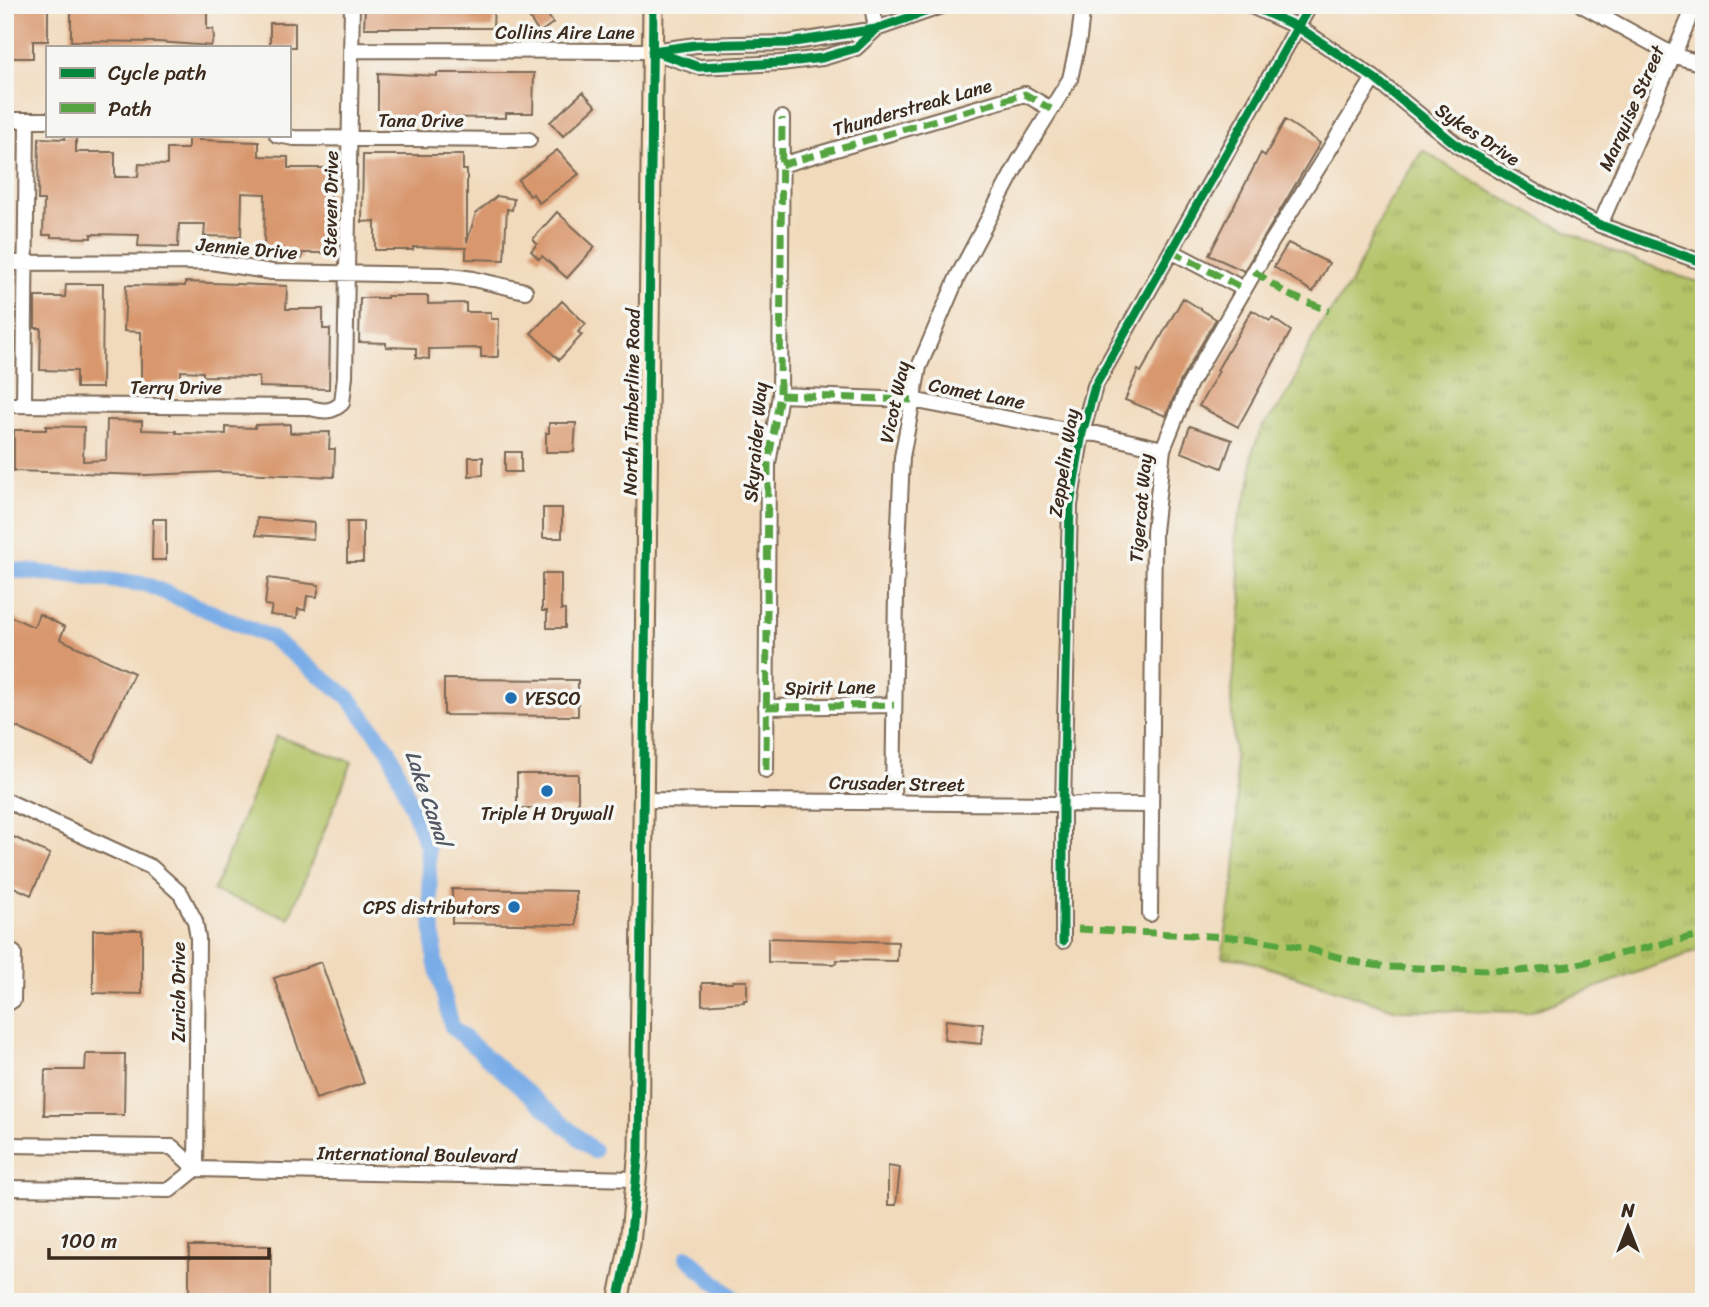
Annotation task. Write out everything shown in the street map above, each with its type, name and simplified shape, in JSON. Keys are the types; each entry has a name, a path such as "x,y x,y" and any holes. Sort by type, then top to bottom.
{"main road":[{"name":"North Timberline Road","path":"618,1302 630,1244 637,1179 653,5"}],"street":[{"name":"Steven Drive","path":"342,403 345,376 352,5"},
{"path":"872,5 876,29"},
{"path":"652,51 696,45 788,43 876,29 945,5"},
{"name":"Vicot Way","path":"892,802 895,592 902,457 919,367 957,278 1019,161 1070,79 1083,5"},
{"name":"Sykes Drive","path":"1249,5 1298,27 1374,78 1458,146 1532,190 1600,225 1704,263"},
{"name":"Zeppelin Way","path":"1063,941 1063,804 1070,505 1082,433 1095,386 1310,5"},
{"path":"1582,5 1675,56 1704,64"},
{"name":"Marquise Street","path":"1600,225 1695,5"},
{"path":"652,51 699,66 780,63 821,58 856,48 876,29"},
{"name":"Collins Aire Lane","path":"351,50 652,51"},
{"name":"Tigercat Way","path":"1150,914 1154,532 1163,449 1189,385 1244,289 1374,78"},
{"name":"Thunderstreak Lane","path":"781,165 1025,94 1051,109"},
{"name":"Skyraider Way","path":"766,770 768,464 780,395 782,118"},
{"path":"5,120 46,120"},
{"path":"24,405 27,120"},
{"name":"Tana Drive","path":"289,136 529,140"},
{"path":"1171,251 1244,289"},
{"name":"Jennie Drive","path":"5,263 211,262 272,272 443,275 525,291"},
{"name":"Comet Lane","path":"780,395 912,400 1163,449"},
{"name":"Terry Drive","path":"5,405 306,407 324,412 334,410 342,403"},
{"name":"Spirit Lane","path":"766,707 894,705"},
{"name":"Zurich Drive","path":"5,800 151,867 181,894 186,903 195,921 198,937 196,1169"},
{"name":"Crusader Street","path":"643,800 1151,805"},
{"path":"5,948 14,953 13,1000 5,1005"},
{"path":"5,1145 172,1147 196,1169 170,1190 5,1188"},
{"name":"International Boulevard","path":"196,1169 637,1179"}],"green space":[{"path":"1423,150 1490,191 1559,227 1630,258 1704,284 1700,875 1704,876 1704,948 1529,1012 1397,1010 1243,959 1222,957 1237,847 1231,699 1242,601 1235,538 1251,482 1252,453 1262,427 1294,383 1319,327 1351,283 1387,205"},
{"path":"276,736 352,762 289,918 213,891"}],"building":[{"path":"8,5 48,5 48,41 33,41 33,58 10,58"},
{"path":"71,5 207,5 207,29 213,29 214,38 211,46 158,42 71,41"},
{"path":"365,5 494,5 493,28 364,28"},
{"path":"521,5 541,5 553,23 539,33"},
{"path":"270,23 295,23 295,47 270,46"},
{"path":"378,73 437,76 437,73 534,73 533,113 506,113 506,118 378,117"},
{"path":"583,92 596,106 563,136 550,122"},
{"path":"1285,120 1320,143 1244,271 1209,255 1261,153 1265,156"},
{"path":"65,136 76,136 76,152 115,152 115,177 138,177 139,164 167,165 167,149 188,149 188,136 199,136 199,140 259,142 259,156 288,157 288,168 326,168 326,192 331,192 329,253 302,253 302,259 264,255 265,194 242,193 241,237 204,236 205,224 179,224 178,247 138,246 139,235 91,234 91,238 43,235 44,200 38,200 39,138 65,139"},
{"path":"557,150 579,174 539,203 518,180"},
{"path":"363,155 463,155 463,170 467,170 467,242 476,213 497,196 514,199 512,210 507,209 504,260 466,259 466,248 413,247 413,250 375,250 375,221 362,222"},
{"path":"557,212 595,247 567,278 542,256 539,259 531,251 537,244 533,239"},
{"path":"1288,243 1329,263 1313,292 1274,267"},
{"path":"185,282 287,286 286,309 323,309 323,329 330,329 329,389 259,387 259,377 203,376 203,372 181,371 181,382 152,382 152,391 141,391 141,332 124,331 126,285 185,286"},
{"path":"66,284 103,284 102,388 76,388 76,371 40,370 41,328 35,328 35,297 65,297"},
{"path":"428,296 428,304 466,303 466,312 491,312 491,319 499,319 498,357 481,357 481,348 429,349 429,359 416,358 416,348 386,347 386,343 359,342 360,298"},
{"path":"1183,298 1216,319 1181,380 1166,416 1125,400 1138,370 1141,372"},
{"path":"562,301 586,324 578,332 582,335 559,360 531,333"},
{"path":"1252,310 1270,321 1272,318 1291,331 1238,427 1199,406"},
{"path":"107,420 142,421 142,430 176,433 226,434 226,427 255,428 255,425 290,424 290,433 330,432 329,449 335,449 334,477 220,472 145,475 14,471 14,430 46,430 46,426 84,427 83,461 106,460"},
{"path":"549,423 576,423 574,452 546,452"},
{"path":"1190,426 1232,440 1222,468 1181,452"},
{"path":"505,452 521,452 521,472 505,472"},
{"path":"469,457 483,457 483,475 469,476"},
{"path":"543,508 562,508 562,538 543,538"},
{"path":"257,518 314,523 313,539 256,535"},
{"path":"153,519 166,519 166,560 152,560"},
{"path":"347,522 363,522 363,562 347,562"},
{"path":"542,574 561,574 561,610 565,610 565,628 547,628 547,611 542,611"},
{"path":"268,578 319,585 317,597 307,596 305,610 298,609 297,618 270,615 272,606 265,605"},
{"path":"5,614 34,627 39,614 65,627 60,639 134,673 93,762 5,722"},
{"name":"YESCO","path":"444,679 578,680 578,716 444,715"},
{"name":"Triple H Drywall","path":"517,774 578,774 578,808 517,808"},
{"path":"5,833 50,854 31,895 5,883"},
{"name":"CPS distributors","path":"452,889 576,891 576,925 452,923"},
{"path":"93,930 142,930 142,994 93,993"},
{"path":"768,938 898,942 897,961 837,960 836,964 768,962"},
{"path":"321,962 364,1083 316,1099 274,978"},
{"path":"747,981 747,1000 702,1005 702,983"},
{"path":"946,1020 983,1024 981,1044 944,1040"},
{"path":"86,1054 125,1054 124,1115 44,1115 45,1070 85,1070"},
{"path":"888,1166 900,1168 896,1205 888,1205"},
{"path":"189,1246 271,1246 271,1302 189,1302"}],"waterway":[{"name":"Lake Canal","path":"5,569 145,584 270,637 348,697 389,750 427,845 435,961 452,1027 594,1151"},
{"name":"Lake Canal","path":"687,1257 737,1302"}],"marked path":[{"path":"781,165 1025,94 1051,109"},
{"path":"766,770 768,464 780,395 782,118"},
{"path":"1171,251 1244,289"},
{"path":"1254,271 1287,294 1329,311"},
{"path":"780,395 912,400"},
{"path":"766,707 894,705"},
{"path":"1078,929 1246,938 1301,947 1360,963 1387,967 1519,971 1569,966 1704,934"}],"cycle path":[{"path":"618,1302 630,1244 639,1150 653,5"},
{"path":"652,51 696,45 788,43 876,29 945,5"},
{"path":"1249,5 1298,27 1374,78 1458,146 1532,190 1600,225 1704,263"},
{"path":"1063,941 1063,804 1070,505 1082,433 1095,386 1310,5"},
{"path":"656,52 699,67 780,63 822,58 856,48 876,29"}],"place":[{"name":"YESCO","path":"511,698"},
{"name":"Triple H Drywall","path":"547,791"},
{"name":"CPS distributors","path":"514,907"}]}
